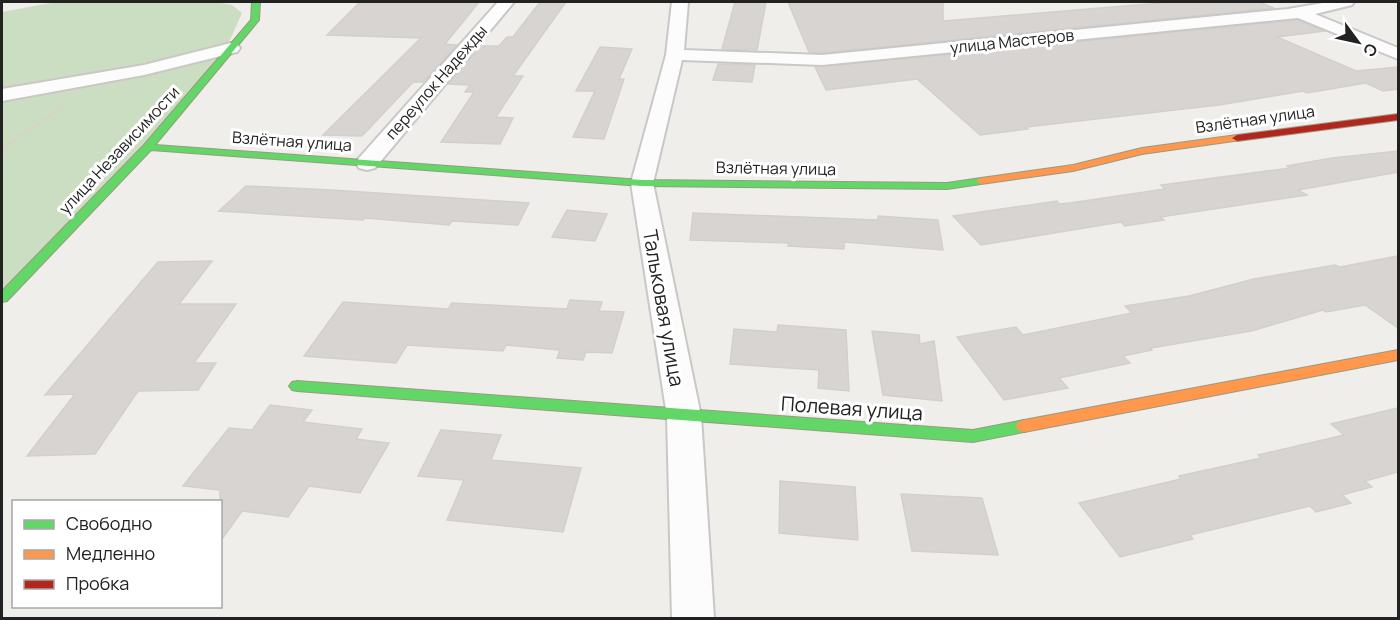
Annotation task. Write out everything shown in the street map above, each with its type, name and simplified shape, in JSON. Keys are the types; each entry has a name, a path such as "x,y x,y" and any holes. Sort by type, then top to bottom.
{"street":[{"name":"улица Независимости","path":"2,298 148,147 255,20 256,2"},
{"name":"переулок Надежды","path":"367,163 506,2"},
{"name":"Тальковая улица","path":"680,2 675,55 642,183 684,416 693,618"},
{"path":"1271,2 1398,54"},
{"name":"улица Мастеров","path":"675,55 822,60 1298,13 1347,2"},
{"path":"2,95 144,70 231,48"},
{"name":"Взлётная улица","path":"148,147 642,183 947,186 1073,168 1142,151 1398,117"},
{"name":"Полевая улица","path":"297,386 973,436 1398,355"}],"path":[{"path":"2,149 74,99"}],"green space":[{"path":"56,2 216,2 232,5 242,13 230,40 148,147 2,294 2,12"}],"building":[{"path":"360,2 479,2 445,44 457,45 423,82 413,82 362,136 323,135 421,38 327,35"},
{"path":"540,2 566,2 513,76 523,76 496,117 513,118 500,144 441,142 474,92 465,92 470,85 448,84 480,46 499,46 507,37 513,37"},
{"path":"735,2 766,2 757,50 722,49"},
{"path":"788,2 943,2 943,21 1173,2 1259,2 1274,8 822,53 809,52"},
{"path":"1298,20 1324,31 1277,37 1356,71 1398,67 1398,89 1383,91 1366,83 1219,105 1026,127 1028,129 980,135 917,79 826,90 815,67"},
{"path":"600,47 632,49 619,79 624,79 604,139 573,137 595,91 576,91"},
{"path":"718,64 755,65 752,82 713,80"},
{"path":"1398,151 1398,172 1298,190 1307,195 1160,217 1164,220 1125,226 1121,222 981,245 953,216 1057,201 1059,204 1070,203 1165,189 1161,185 1290,168 1287,166 1332,158"},
{"path":"246,186 529,203 518,225 452,221 449,225 365,218 363,220 219,211"},
{"path":"567,210 607,214 595,241 552,237"},
{"path":"693,213 878,220 878,216 938,220 943,250 844,242 844,249 788,246 789,243 690,240"},
{"path":"1398,256 1398,328 1365,305 1326,312 1323,310 1251,331 1151,348 1152,350 1123,356 1130,363 1059,378 1068,388 1004,400 957,337 1016,327 1023,335 1132,313 1125,306 1189,296 1254,279"},
{"path":"212,261 179,304 236,304 194,363 216,363 198,390 138,391 95,454 27,456 75,394 45,395 158,262"},
{"path":"570,300 602,302 599,311 624,312 612,353 586,352 583,360 557,358 560,350 506,345 503,351 407,345 396,363 304,356 343,302 448,309 452,303 567,309"},
{"path":"778,325 846,330 849,391 818,388 819,370 730,364 734,329 777,332"},
{"path":"872,331 919,335 920,344 934,341 942,401 883,395"},
{"path":"270,405 312,410 303,422 362,429 356,439 389,443 360,493 309,486 288,517 242,511 222,539 220,490 183,486 229,428 252,430"},
{"path":"1398,408 1398,472 1365,481 1372,487 1342,495 1351,503 1316,512 1310,506 1190,535 1193,539 1120,557 1079,503 1181,479 1179,476 1261,458 1258,455 1344,435 1331,424"},
{"path":"441,430 501,435 491,460 581,468 563,532 447,520 464,480 418,476"},
{"path":"780,481 855,487 858,540 779,533"},
{"path":"901,494 982,498 998,555 912,551"}],"traffic: fast":[{"path":"2,298 148,147 255,20 256,2"},
{"path":"148,147 642,183 947,186 981,181"},
{"path":"297,386 973,436 1024,426"}],"traffic: slow":[{"path":"981,181 1073,168 1142,151 1237,138"},
{"path":"1024,426 1398,355"}],"traffic: jam":[{"path":"1237,138 1398,117"}]}
